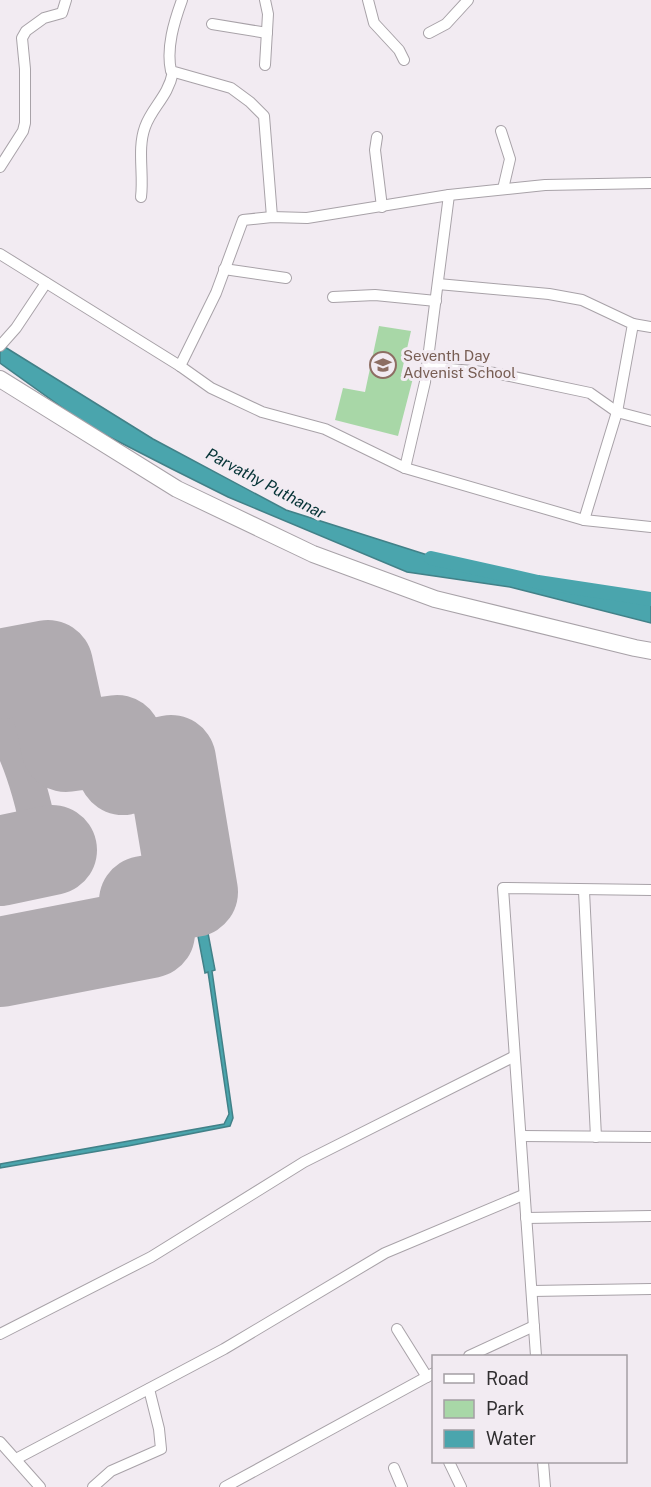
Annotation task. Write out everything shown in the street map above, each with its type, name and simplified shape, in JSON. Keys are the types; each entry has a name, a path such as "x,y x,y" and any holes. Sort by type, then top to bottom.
{"street":[{"path":"0,167 23,131 25,123 25,69 22,38 26,31 44,18 63,13 66,0"},
{"path":"182,0 173,22 169,66 173,72 231,88 264,116 272,217"},
{"path":"265,0 268,14 265,65"},
{"path":"368,0 374,23 404,60"},
{"path":"429,33 446,24 468,0"},
{"path":"212,24 267,33"},
{"path":"141,197 143,183 141,157 145,126 165,94 173,72"},
{"path":"501,131 510,159 503,189"},
{"path":"377,137 375,150 382,207"},
{"path":"180,366 216,293 243,220 272,217 307,218 449,195 545,185 651,183"},
{"path":"405,468 427,367 449,195"},
{"path":"0,254 180,366 211,388 262,412 324,429 405,468 584,519 651,527"},
{"path":"224,269 286,278"},
{"path":"0,346 12,334 46,283"},
{"path":"438,284 549,294 582,300 633,324 651,327"},
{"path":"333,297 375,295 436,301"},
{"path":"584,519 617,412 633,324"},
{"path":"427,367 495,373 590,393 617,412 651,421"},
{"path":"0,379 177,489 313,554 435,599 651,651"},
{"path":"536,1355 521,1136 513,1057 503,888 584,891 651,890"},
{"path":"584,891 596,1137"},
{"path":"0,1334 151,1257 304,1162 513,1057"},
{"path":"521,1136 651,1137"},
{"path":"16,1459 224,1348 385,1253 524,1195"},
{"path":"526,1218 651,1216"},
{"path":"532,1291 651,1289"},
{"path":"471,1355 534,1326"},
{"path":"225,1487 430,1375 397,1329"},
{"path":"93,1487 111,1471 161,1449 159,1429 148,1389"},
{"path":"0,1442 40,1487"},
{"path":"450,1463 461,1487"},
{"path":"543,1463 545,1487"},
{"path":"394,1468 402,1487"}],"green space":[{"path":"379,326 411,331 401,375 413,378 398,436 335,420 343,388 365,392"}],"water":[{"path":"0,344 153,439 286,510 481,572 651,602 651,623 510,587 407,572 228,497 88,426 0,363"},
{"path":"207,928 215,970 212,971 233,1118 230,1126 0,1168 0,1164 224,1124 229,1114 208,972 205,973 197,931"}],"waterway":[{"name":"Parvathy Puthanar","path":"431,558 538,582 651,599"}],"taxiway":[{"path":"0,725 15,750 30,791 40,850 38,862 31,871 0,888"}],"runway":[{"path":"0,674 48,665 66,747 117,740 123,770 171,760 193,892 144,901 150,933 0,962"},
{"path":"0,861 52,850"}],"place":[{"name":"Seventh Day Advenist School","path":"383,365"}]}
